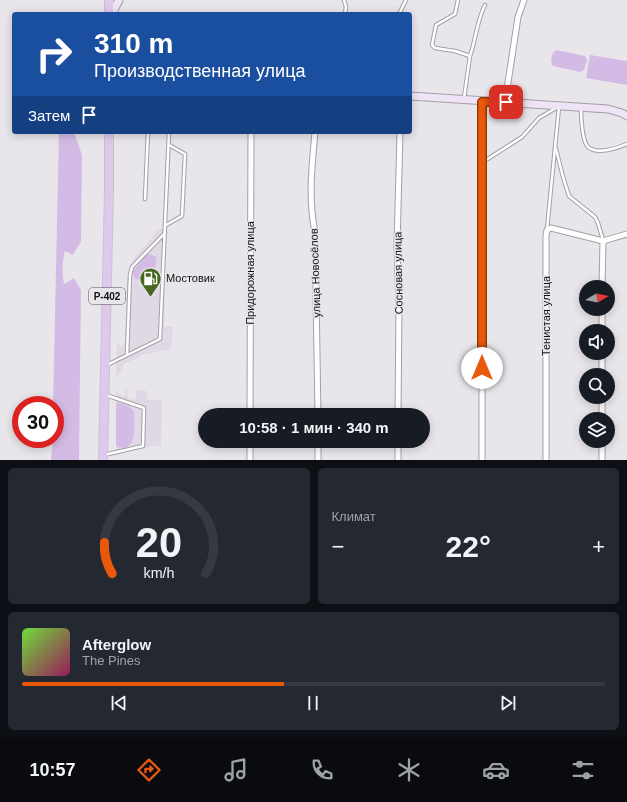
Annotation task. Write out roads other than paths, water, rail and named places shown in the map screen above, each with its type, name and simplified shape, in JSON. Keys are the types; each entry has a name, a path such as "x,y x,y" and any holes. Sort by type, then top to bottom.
{"main road":[{"path":"109,0 110,12"},
{"name":"Р-402","path":"103,458 109,134"}],"street":[{"path":"111,12 119,0"},
{"path":"506,102 518,17 524,0"},
{"path":"412,96 482,102 506,102 608,109 627,116"},
{"path":"482,102 482,460"},
{"name":"Придорожная улица","path":"250,408 251,134"},
{"name":"улица Новосёлов","path":"315,134 311,184 311,212 315,232 318,408"},
{"name":"Сосновая улица","path":"398,408 399,306 397,246 400,134"},
{"path":"547,230 555,228 603,241 627,234"},
{"name":"Тенистая улица","path":"546,460 545,239 547,230"},
{"path":"602,280 603,241"},
{"path":"250,448 250,460"},
{"path":"318,448 318,460"},
{"path":"398,448 398,460"},
{"path":"602,448 602,460"}],"lane":[{"path":"344,0 346,7 345,12"},
{"path":"400,12 406,0"},
{"path":"458,0 455,14 436,25 432,46 434,48 455,51 470,56"},
{"path":"463,100 470,56 475,42 481,12 485,4"},
{"path":"482,163 522,136 539,118 560,106"},
{"path":"547,230 560,106"},
{"path":"581,107 581,118 585,142 589,148 594,150 603,150 627,144"},
{"path":"145,199 148,134"},
{"path":"104,366 160,339 169,134"},
{"path":"165,225 182,216 184,185 185,154 169,145"},
{"path":"555,145 569,196 595,217 603,241"},
{"path":"127,355 130,275 132,267 165,233"},
{"path":"103,458 143,446 144,408 104,394"}],"place":[{"name":"Мостовик","path":"150,298"}]}
